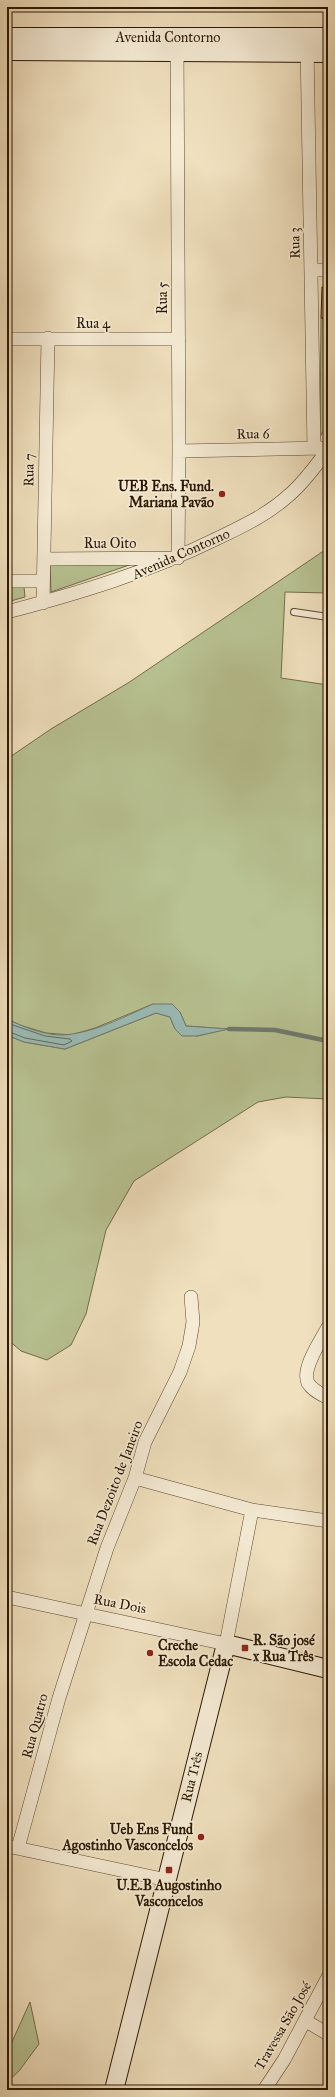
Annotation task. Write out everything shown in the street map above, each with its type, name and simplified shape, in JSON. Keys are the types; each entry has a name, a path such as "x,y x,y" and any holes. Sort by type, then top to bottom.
{"street":[{"name":"Avenida Contorno","path":"7,37 177,45"},
{"name":"Avenida Contorno","path":"7,51 177,45 307,45 328,37"},
{"name":"Rua 5","path":"177,45 179,451 178,558"},
{"name":"Avenida Contorno","path":"307,45 328,53"},
{"name":"Rua 3","path":"307,45 314,448"},
{"path":"311,270 328,270"},
{"name":"Rua 7","path":"43,603 48,338"},
{"name":"Rua 4","path":"7,339 178,339"},
{"name":"Avenida Contorno","path":"7,612 112,583 178,558 252,522 274,507 299,486 328,449"},
{"name":"Rua 6","path":"179,451 328,449"},
{"name":"Rua Oito","path":"44,559 178,558"},
{"path":"7,581 43,581"},
{"name":"Rua Dezoito de Janeiro","path":"84,1613 106,1548 135,1478 145,1442 180,1372 189,1346 194,1322 191,1297"},
{"path":"328,1327 307,1368 306,1377 314,1390 328,1398"},
{"path":"135,1478 252,1510 328,1521"},
{"name":"Rua Três","path":"114,2090 226,1644 252,1510"},
{"name":"Rua Dois","path":"7,1597 226,1644"},
{"name":"Rua Quatro","path":"10,1848 84,1613"},
{"path":"226,1644 328,1669"},
{"path":"10,1848 167,1880"},
{"name":"Travessa São José","path":"264,2090 284,2060 306,2022 328,1977"},
{"path":"306,2022 328,2034"}],"lane":[{"path":"294,612 328,617"}],"green space":[{"path":"321,318 328,318 328,422 320,437"},
{"path":"328,548 328,593 285,592 281,678 328,685 328,1099 286,1097 258,1102 134,1181 106,1230 86,1314 71,1345 47,1360 21,1351 7,1339 7,1035 24,1042 65,1049 156,1013 170,1017 175,1029 197,1036 227,1029 186,1026 180,1012 153,1004 95,1028 71,1035 46,1033 20,1025 7,1019 7,759 51,729 128,683"},
{"path":"135,563 51,592 50,565"},
{"path":"7,587 24,587 25,597 7,602"},
{"path":"30,2002 39,2044 19,2071 7,2082 7,2047 11,2044"}],"water":[{"path":"153,1004 172,1004 180,1012 186,1026 229,1029 197,1036 182,1036 175,1029 170,1017 156,1013 65,1049 24,1042 7,1035 7,1019 22,1026 39,1031 56,1035 64,1035 103,1026"}],"building":[{"path":"322,287 328,287 328,318 321,318"}],"waterway":[{"path":"229,1029 275,1030 328,1041"}],"place":[{"name":"UEB Ens. Fund. Mariana Pavão","path":"222,494"},
{"name":"R. São josé x Rua Três","path":"245,1648"},
{"name":"Creche Escola Cedac","path":"150,1653"},
{"name":"Ueb Ens Fund Agostinho Vasconcelos","path":"201,1837"},
{"name":"U.E.B Augostinho Vasconcelos","path":"169,1870"}]}
